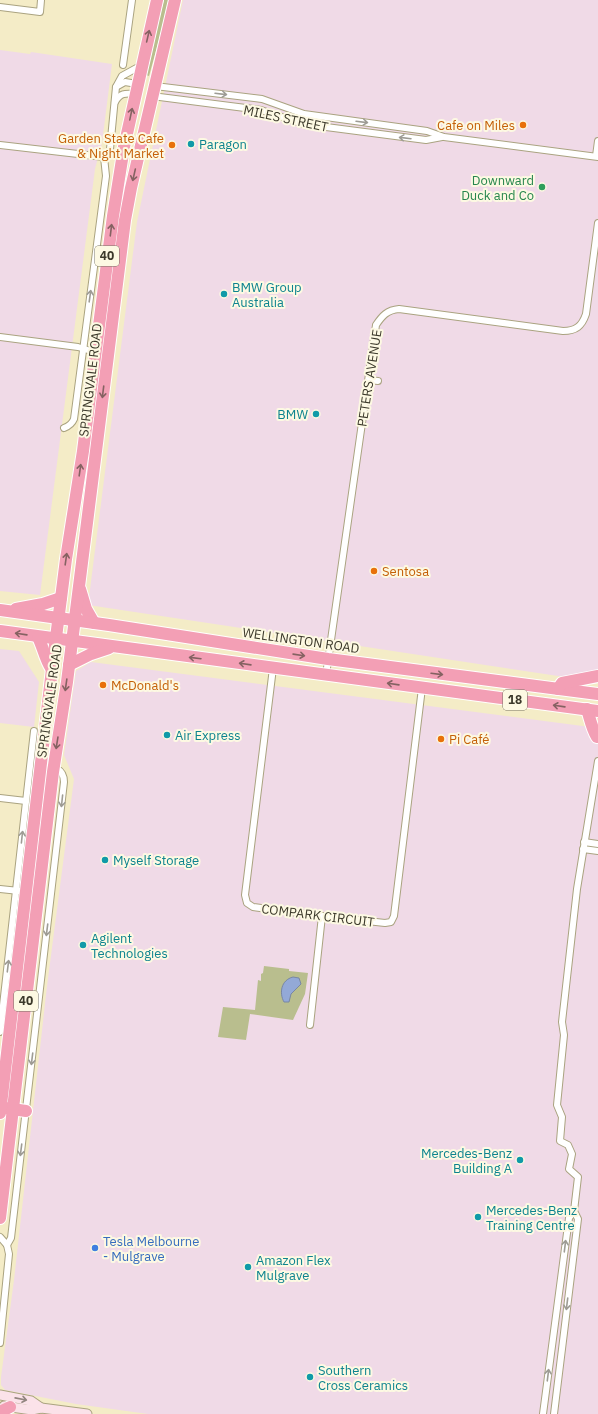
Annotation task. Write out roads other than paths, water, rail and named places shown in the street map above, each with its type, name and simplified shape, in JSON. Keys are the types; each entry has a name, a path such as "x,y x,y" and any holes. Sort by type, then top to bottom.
{"highway":[{"name":"SPRINGVALE ROAD","path":"0,1111 3,1055 21,892 41,765 39,734 52,670 83,451 117,187 136,89 157,0"},
{"name":"SPRINGVALE ROAD","path":"0,1215 54,766 69,665 129,198 175,0"},
{"path":"136,89 154,91"},
{"path":"79,586 86,609 94,622"},
{"path":"4,611 43,604 61,598"},
{"name":"WELLINGTON ROAD","path":"4,611 94,622 328,659 598,694"},
{"name":"18","path":"0,631 592,710"},
{"path":"38,637 45,651 47,662 52,670"},
{"path":"69,665 91,654 112,647"},
{"path":"558,689 562,683 598,676"},
{"path":"592,710 593,731 598,737"},
{"path":"0,1111 13,1109 26,1111"}],"street":[{"path":"0,7 40,12 41,0"},
{"path":"123,65 132,0"},
{"path":"116,87 122,76 142,65"},
{"path":"116,87 125,82 136,89"},
{"name":"SPRINGVALE ROAD","path":"64,428 68,427 74,419 106,176 104,157 108,154 110,149 116,87"},
{"path":"115,102 122,94 136,89"},
{"name":"MILES STREET","path":"154,91 199,92 262,99 304,114 426,131 444,137 597,157"},
{"name":"MILES STREET","path":"154,91 197,102 261,110 303,124 426,140 444,137"},
{"path":"197,102 199,92"},
{"path":"303,124 304,114"},
{"path":"344,130 345,120"},
{"path":"388,136 390,126"},
{"path":"597,157 598,141"},
{"path":"0,145 104,157"},
{"name":"PETERS AVENUE","path":"326,675 376,325 384,314 392,310 399,310 563,331 571,331 578,328 583,322 586,314 598,223"},
{"path":"0,337 78,347 95,352 108,353"},
{"path":"369,380 378,381"},
{"name":"COMPARK CIRCUIT","path":"273,668 245,895 248,903 253,907 386,923 391,922 394,916 422,688"},
{"path":"33,742 39,734"},
{"path":"0,1032 21,892 26,801 33,742 39,734"},
{"path":"554,1414 578,1219 574,1211 578,1177 569,1170 572,1154 568,1145 560,1141 562,1117 557,1106 564,1035 562,1022 583,849 598,761"},
{"name":"SPRINGVALE ROAD","path":"41,765 54,766"},
{"path":"7,1245 11,1238 64,782 64,778 60,770 54,766"},
{"path":"0,798 26,801"},
{"path":"584,842 598,844"},
{"path":"583,849 598,851"},
{"path":"0,889 39,893"},
{"path":"310,1025 322,916"},
{"name":"SPRINGVALE ROAD","path":"0,1215 15,1203"},
{"path":"543,1414 568,1218 574,1211"},
{"path":"0,1237 7,1245 9,1254 0,1343"},
{"path":"561,1276 571,1277"},
{"path":"555,1320 565,1321"},
{"path":"0,1395 31,1401 41,1408"},
{"path":"546,1396 556,1397"},
{"path":"3,1408 32,1410 41,1408 67,1413 87,1414"}],"water":[{"path":"293,977 299,978 301,984 291,994 289,1002 284,1002 281,991 282,987 286,981"}],"place":[{"name":"Cafe on Miles","path":"523,125"},
{"name":"Paragon","path":"191,144"},
{"name":"Garden State Cafe & Night Market","path":"172,145"},
{"name":"Downward Duck and Co","path":"542,187"},
{"name":"BMW Group Australia","path":"224,294"},
{"name":"BMW","path":"316,414"},
{"name":"Sentosa","path":"374,571"},
{"name":"McDonald's","path":"103,685"},
{"name":"Air Express","path":"167,735"},
{"name":"Pi Café","path":"441,739"},
{"name":"Myself Storage","path":"105,860"},
{"name":"Agilent Technologies","path":"83,945"},
{"name":"Mercedes-Benz Building A","path":"520,1160"},
{"name":"Mercedes-Benz Training Centre","path":"478,1217"},
{"name":"Tesla Melbourne - Mulgrave","path":"95,1248"},
{"name":"Amazon Flex Mulgrave","path":"248,1267"},
{"name":"Southern Cross Ceramics","path":"310,1377"}]}
